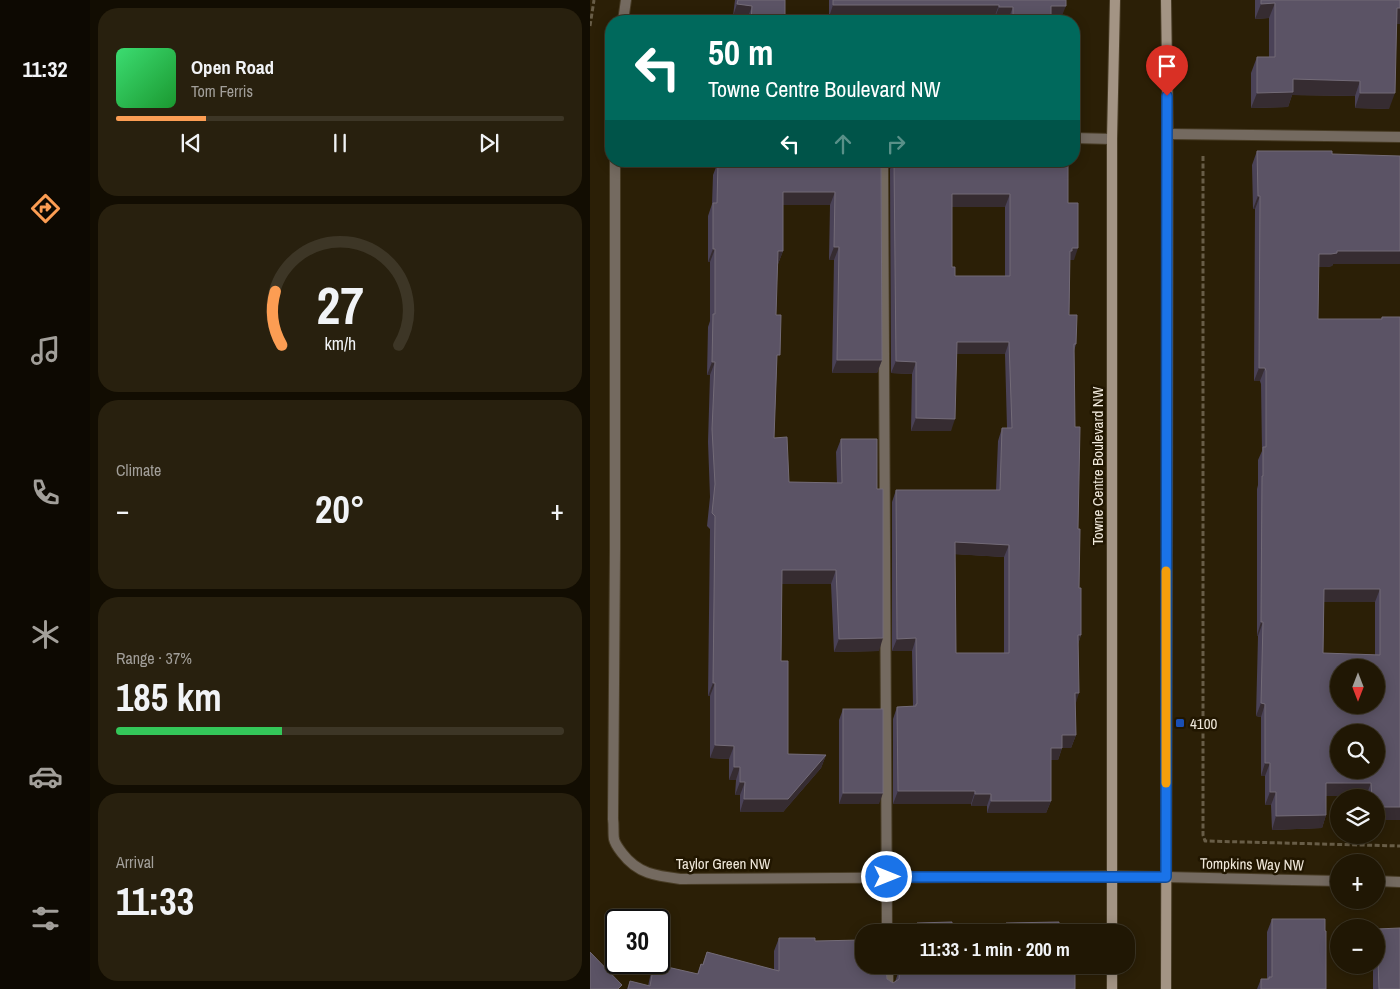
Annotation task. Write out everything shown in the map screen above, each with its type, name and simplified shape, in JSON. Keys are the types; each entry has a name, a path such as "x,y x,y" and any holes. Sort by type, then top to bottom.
{"street":[{"path":"624,15 626,0"},
{"name":"Towne Centre Boulevard NW","path":"1112,924 1112,139 1115,0"},
{"path":"1166,0 1168,134 1166,989"},
{"path":"1168,134 1400,137"},
{"path":"1080,138 1112,139"},
{"name":"Taylor Green NW","path":"615,167 613,819 614,841 627,860 641,871 662,877 691,879 1166,877"},
{"path":"883,167 887,924"},
{"name":"Tompkins Way NW","path":"1166,877 1330,881"},
{"path":"1385,882 1400,882"},
{"path":"888,974 888,989"},
{"path":"1112,974 1112,989"}],"path":[{"path":"590,26 594,0"},
{"path":"1203,133 1203,835 1205,841 1400,846"}],"building":[{"path":"738,0 785,0 785,15 751,15 752,6 737,4"},
{"path":"833,0 1066,0 1066,6 1051,6 1051,15 1013,15 1013,7 999,7 999,5 833,5"},
{"path":"1261,0 1400,0 1400,8 1397,8 1395,93 1360,93 1360,81 1293,79 1293,92 1257,93 1257,57 1275,57 1275,3 1261,4"},
{"path":"1257,151 1332,151 1332,154 1400,156 1400,251 1337,251 1337,253 1331,254 1319,254 1318,319 1382,319 1382,317 1400,317 1400,807 1385,807 1385,789 1371,789 1371,783 1326,783 1326,815 1276,816 1276,792 1270,792 1270,763 1265,763 1265,704 1261,703 1263,622 1261,622 1262,476 1263,447 1266,447 1266,371 1265,368 1259,368 1260,196 1258,196","holes":["1324,589 1380,589 1380,655 1323,653"]},
{"path":"718,167 881,167 882,360 837,360 839,247 834,247 835,192 783,192 783,251 778,251 776,315 781,315 780,355 777,355 774,438 787,437 789,482 842,483 841,439 877,439 877,489 883,489 883,638 839,639 836,570 782,570 781,661 788,661 788,754 826,755 788,799 744,799 745,782 740,782 740,767 734,767 734,746 715,745 715,683 713,683 715,516 712,513 715,484 712,429 715,362 712,362 713,314 715,314 713,203 717,203"},
{"path":"894,167 1068,167 1068,203 1078,203 1078,248 1072,248 1072,251 1070,251 1069,315 1077,315 1076,344 1074,344 1075,427 1080,427 1078,529 1080,529 1079,588 1081,588 1081,635 1078,635 1079,693 1075,693 1076,735 1062,735 1062,748 1051,748 1051,801 991,801 991,794 975,794 975,791 898,791 897,707 916,706 917,704 916,638 897,639 896,490 1000,490 1002,428 1012,428 1009,342 957,342 955,419 916,418 916,362 896,361","holes":["952,194 1010,194 1010,276 955,276 955,267 952,267","955,542 1009,545 1009,653 956,653"]},
{"path":"843,709 883,709 883,793 843,793"},
{"path":"1272,919 1325,919 1326,989 1261,989 1261,979 1272,977"},
{"path":"952,922 952,924 917,924"},
{"path":"1059,922 1059,924 1006,924 1006,923"},
{"path":"1400,928 1400,989 1379,989 1378,974 1385,974 1385,929"},
{"path":"779,938 815,938 815,941 855,940 855,974 887,974 887,979 893,983 899,979 899,974 1075,974 1075,989 628,989 630,981 650,986 652,974 670,974 670,968 698,974 707,952 779,971"},
{"path":"590,952 605,967 605,974 611,974 622,985 618,989 590,989"}],"slow traffic":[{"path":"1166,571 1166,783"}],"place":[{"name":"4100","path":"1180,723"}],"route":[{"path":"887,877 1166,877 1167,96"}]}
